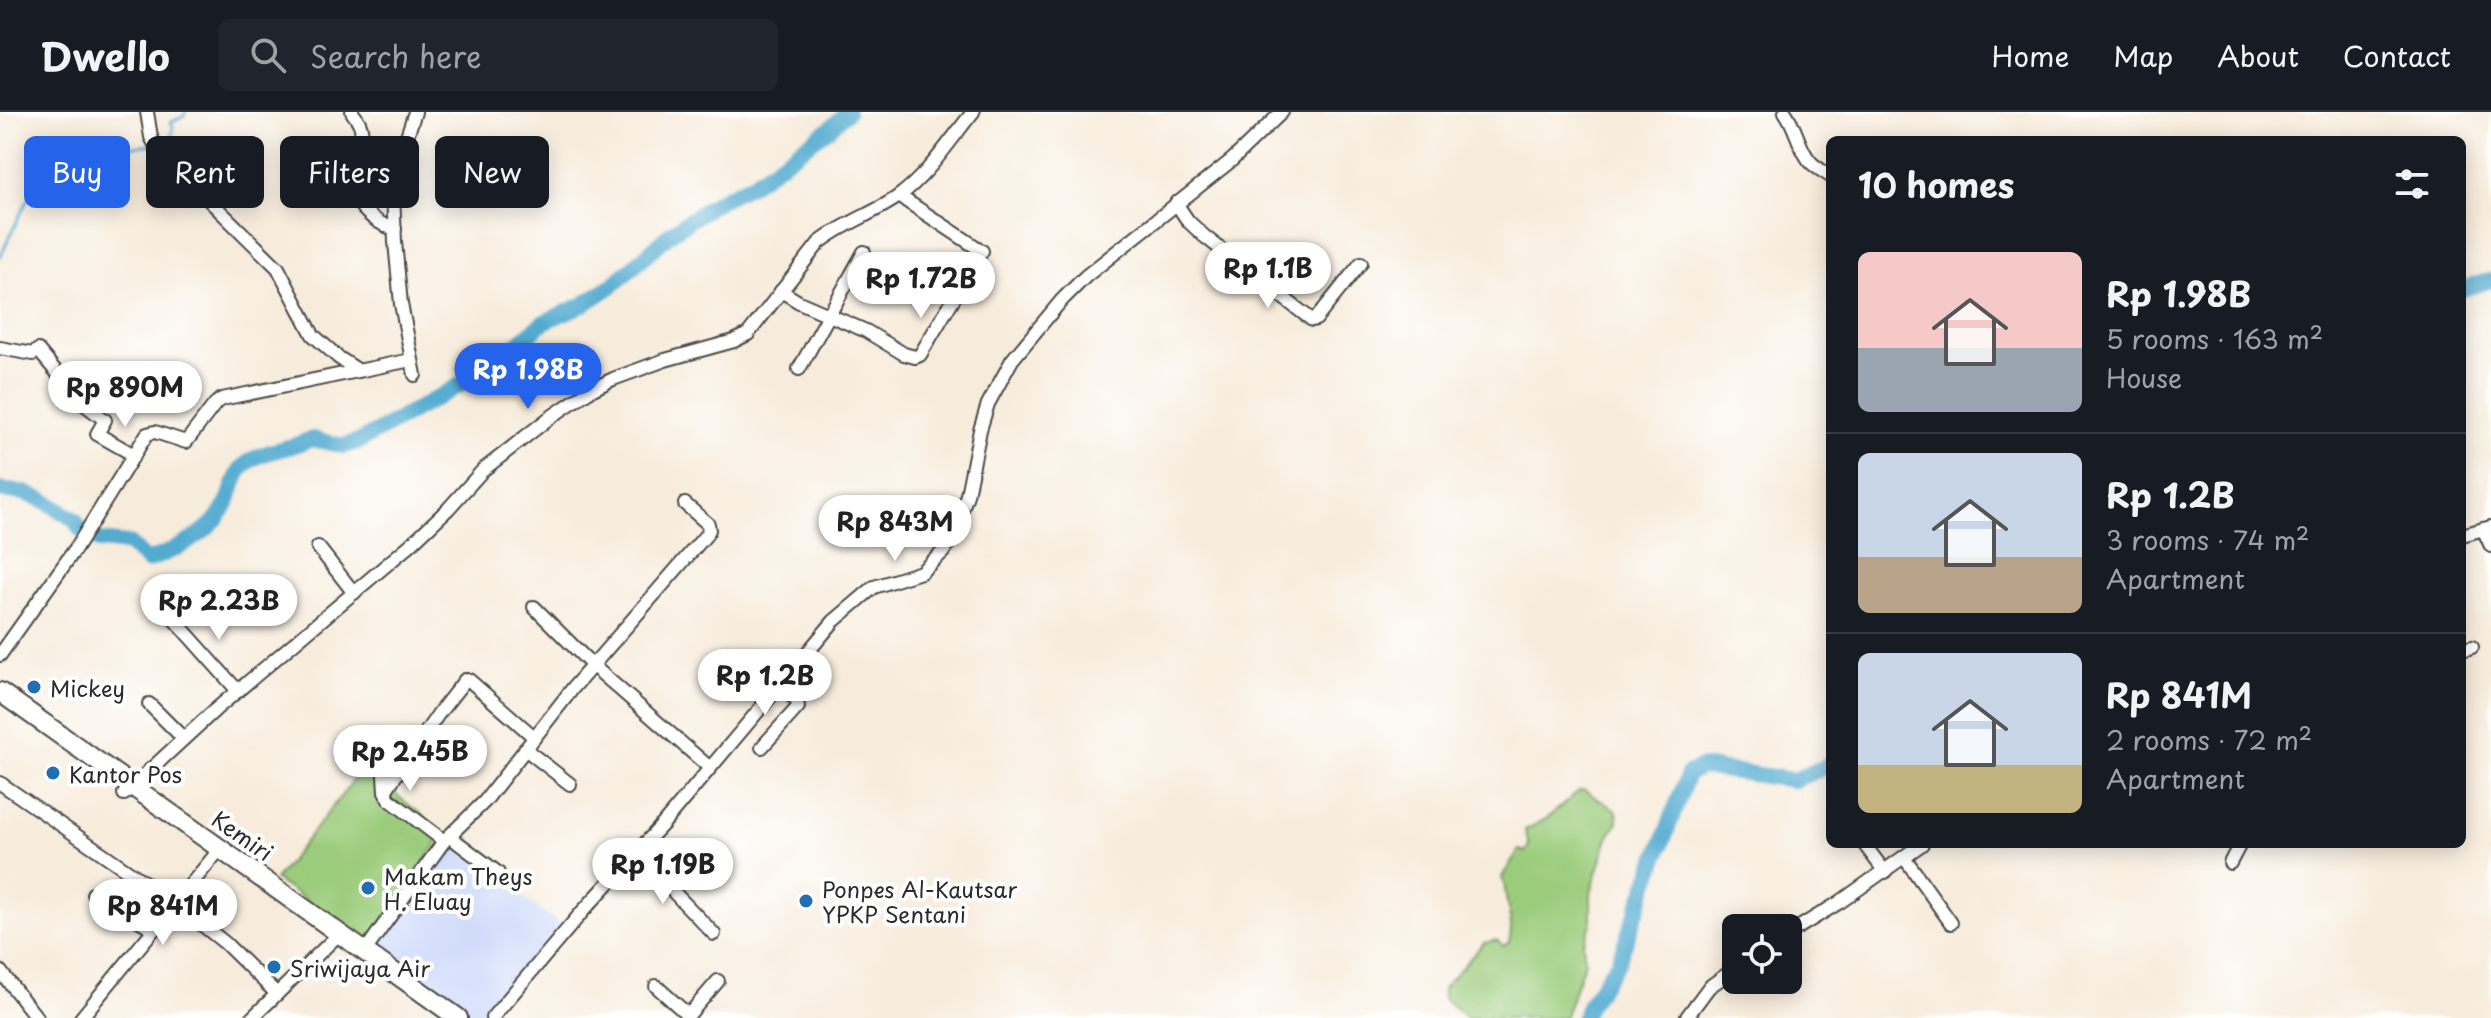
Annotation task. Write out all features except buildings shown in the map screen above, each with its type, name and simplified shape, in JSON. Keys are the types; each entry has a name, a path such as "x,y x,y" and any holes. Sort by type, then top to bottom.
{"highway":[{"name":"Kemiri","path":"2,699 447,1016"},
{"name":"Kemiri","path":"335,938 365,951 447,1016"}],"street":[{"path":"147,112 151,137 158,150 278,268 313,335 359,371"},
{"path":"352,112 361,130 361,138 350,153 346,168 351,191 376,221 395,229"},
{"path":"415,112 394,182 401,304 415,375"},
{"path":"128,790 183,738 436,521 483,470 570,403 613,379 665,360 741,339 759,322 804,260 829,234 899,196 925,172 973,112"},
{"path":"492,1018 583,911 637,854 825,630 863,595 879,585 912,577 939,557 957,525 967,495 988,404 1012,360 1086,276 1232,160 1282,112"},
{"path":"1785,112 1795,126 1809,161 1826,173"},
{"path":"899,196 995,259"},
{"path":"1176,203 1188,221 1204,236 1312,320 1361,263"},
{"path":"781,291 866,331 909,356 920,355 982,251"},
{"path":"799,369 864,252"},
{"path":"0,348 33,354 38,350 59,375 63,388 105,420 97,434 134,455"},
{"path":"0,655 76,548 150,431 188,441 222,399 411,360"},
{"path":"365,951 447,838 485,801 592,665 709,530 708,524 685,504"},
{"path":"2466,534 2487,528 2491,546"},
{"path":"318,547 354,593"},
{"path":"534,607 592,665 710,768"},
{"path":"172,617 238,691"},
{"path":"385,791 465,680 469,680 534,737"},
{"path":"762,747 798,707 797,700 778,686"},
{"path":"149,704 183,738"},
{"path":"382,742 385,791 389,799 498,873"},
{"path":"525,749 570,784"},
{"path":"0,783 176,904 225,943 277,994"},
{"path":"1867,848 1885,872"},
{"path":"1802,925 1916,848"},
{"path":"2230,863 2238,848"},
{"path":"81,1018 217,853"},
{"path":"637,854 714,934"},
{"path":"1904,857 1951,923"},
{"path":"93,894 154,929"},
{"path":"252,1018 335,938"},
{"path":"0,971 37,1018"},
{"path":"1686,1018 1709,987 1722,978"},
{"path":"656,986 687,1017 718,981"}],"shaded area":[{"path":"449,843 560,924 479,1018 473,1018 374,947"}],"green space":[{"path":"363,768 444,833 369,941 275,880"},
{"path":"1584,790 1617,811 1618,822 1608,838 1591,893 1591,925 1583,943 1585,961 1564,1018 1467,1018 1443,998 1443,988 1484,943 1497,940 1503,946 1509,942 1511,922 1502,877 1519,850 1525,852 1529,846 1525,830 1546,819"}],"waterway":[{"path":"171,136 171,122 183,117 186,112"},
{"path":"0,490 25,493 45,501 75,520 89,536 99,541 129,544 147,561 169,552 192,540 211,524 226,505 241,470 250,461 313,439 343,446 360,441 485,371 544,322 584,304 613,285 672,232 720,200 752,184 829,129 847,112"},
{"path":"0,257 28,199 48,174 68,173 79,178 100,167 121,148 146,145"},
{"path":"2466,288 2491,280"},
{"path":"1583,1018 1618,962 1688,774 1701,767 1794,780 1826,767"}],"place":[{"name":"Mickey","path":"34,687"},
{"name":"Kantor Pos","path":"53,773"},
{"name":"Makam Theys H. Eluay","path":"368,888"},
{"name":"Ponpes Al-Kautsar YPKP Sentani","path":"806,901"},
{"name":"Sriwijaya Air","path":"274,967"}]}
